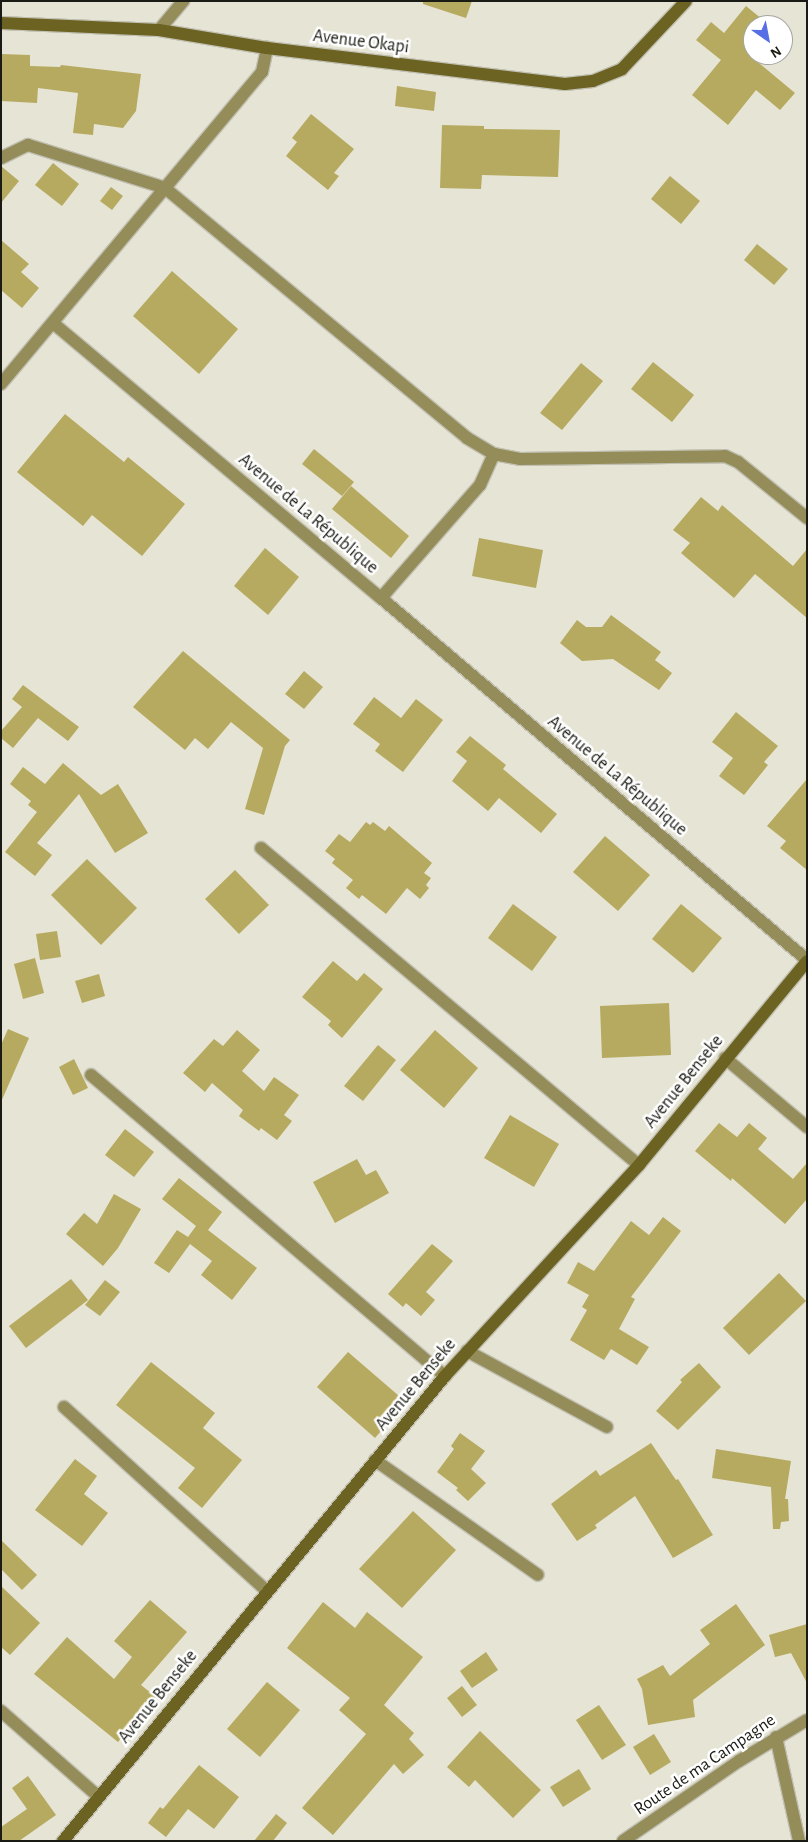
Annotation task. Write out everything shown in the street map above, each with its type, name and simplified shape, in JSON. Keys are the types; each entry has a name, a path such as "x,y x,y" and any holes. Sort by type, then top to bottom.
{"street":[{"path":"159,30 183,1"},
{"name":"Avenue Okapi","path":"1,23 159,30 268,48 565,84 593,81 622,68 686,1"},
{"path":"1,384 262,72 268,48"},
{"path":"1,158 28,145 165,188 467,438 494,454 520,459 725,456 738,462 807,518"},
{"name":"Avenue de La République","path":"53,323 381,598 807,961"},
{"path":"381,598 480,485 494,454"},
{"path":"261,848 639,1165"},
{"name":"Avenue Benseke","path":"63,1841 445,1376 639,1165 725,1058 807,961"},
{"path":"725,1058 807,1127"},
{"path":"91,1075 445,1376"},
{"path":"467,1351 607,1427"},
{"path":"64,1407 267,1591"},
{"path":"375,1460 538,1574"},
{"path":"1,1711 99,1797"},
{"name":"Route de ma Campagne","path":"623,1841 776,1737 807,1720"},
{"path":"776,1737 799,1841"}],"building":[{"path":"423,1 472,1 466,18 423,4"},
{"path":"746,6 757,15 743,15 743,65 761,65 795,93 780,110 756,90 728,125 692,95 721,60 696,40 711,22 724,33"},
{"path":"1,54 30,55 30,66 60,67 61,65 141,74 136,111 123,128 94,124 93,135 73,133 78,93 38,88 37,103 1,101"},
{"path":"397,86 436,92 434,111 395,106"},
{"path":"311,114 354,149 334,173 339,176 328,190 286,156 297,142 292,138"},
{"path":"442,125 484,126 484,129 560,130 558,177 482,175 481,189 440,188"},
{"path":"53,163 79,184 62,206 35,185"},
{"path":"1,166 19,181 1,203"},
{"path":"670,176 700,201 681,224 651,199"},
{"path":"111,187 123,196 112,210 100,201"},
{"path":"1,240 29,264 21,272 39,288 22,308 1,290"},
{"path":"757,244 788,269 774,285 744,260"},
{"path":"172,271 238,329 199,374 133,316"},
{"path":"653,362 694,395 672,422 631,389"},
{"path":"581,363 603,381 562,430 540,413"},
{"path":"65,414 124,462 128,457 185,504 142,556 92,515 83,526 17,472"},
{"path":"314,449 354,482 342,496 302,464"},
{"path":"351,486 409,536 391,558 332,509"},
{"path":"701,497 718,511 722,505 793,566 807,549 807,618 755,574 734,598 681,553 690,543 673,530"},
{"path":"479,538 543,550 536,588 472,576"},
{"path":"265,548 299,577 268,615 234,586"},
{"path":"611,615 661,652 655,660 672,673 659,690 613,659 582,661 560,643 577,620 586,627 602,627"},
{"path":"183,651 290,740 285,746 264,815 245,809 263,748 231,722 208,749 195,738 185,750 133,707"},
{"path":"304,671 323,687 304,709 285,694"},
{"path":"23,685 79,727 68,741 38,718 13,748 1,738 1,731 22,707 12,699"},
{"path":"374,697 401,718 416,699 443,720 403,772 375,751 380,744 353,724"},
{"path":"736,712 778,746 764,762 768,765 744,795 719,776 733,758 712,742"},
{"path":"470,736 506,765 503,769 557,814 541,833 499,798 488,811 452,781 467,761 456,752"},
{"path":"63,763 101,795 118,784 148,833 115,853 79,794 37,843 52,855 35,876 5,852 37,812 28,805 31,801 10,784 23,767 45,784"},
{"path":"807,779 807,870 780,848 786,841 767,826"},
{"path":"366,822 370,825 373,822 385,831 389,826 432,863 424,873 431,878 426,885 429,888 420,899 407,888 386,914 362,895 359,899 346,888 353,880 332,863 335,859 325,851 339,834 350,842"},
{"path":"605,836 650,875 618,911 573,872"},
{"path":"87,859 137,908 101,945 51,895"},
{"path":"235,870 269,905 239,934 205,899"},
{"path":"513,904 557,937 532,971 488,938"},
{"path":"681,904 722,938 693,973 652,939"},
{"path":"57,931 61,957 40,960 36,934"},
{"path":"35,958 44,993 23,999 14,964"},
{"path":"333,961 357,981 364,973 383,989 342,1038 328,1025 331,1021 302,997"},
{"path":"99,974 105,996 82,1003 75,981"},
{"path":"669,1003 671,1055 602,1058 600,1006"},
{"path":"8,1029 29,1038 1,1102 1,1045"},
{"path":"237,1030 260,1050 242,1071 264,1091 274,1077 299,1095 284,1115 292,1121 277,1140 261,1128 259,1131 239,1116 243,1110 212,1083 205,1092 183,1073 214,1039 223,1046"},
{"path":"435,1030 478,1068 444,1108 400,1070"},
{"path":"378,1045 396,1060 363,1101 344,1086"},
{"path":"74,1059 88,1088 73,1095 59,1067"},
{"path":"510,1115 559,1144 534,1187 484,1158"},
{"path":"719,1123 737,1137 749,1123 767,1138 758,1149 793,1179 807,1163 807,1199 785,1224 732,1178 731,1181 695,1151"},
{"path":"125,1129 154,1152 134,1177 105,1155"},
{"path":"357,1159 366,1175 376,1170 389,1193 335,1223 313,1182"},
{"path":"179,1178 222,1212 208,1230 257,1268 232,1300 201,1275 212,1261 190,1244 169,1273 154,1263 177,1230 188,1237 196,1226 162,1199"},
{"path":"114,1194 141,1209 118,1248 103,1266 66,1234 84,1213 97,1224"},
{"path":"663,1217 681,1231 631,1297 635,1299 619,1329 649,1347 637,1365 611,1349 604,1360 570,1340 587,1310 582,1307 589,1295 567,1283 578,1262 594,1271 631,1221 649,1235"},
{"path":"432,1244 453,1261 426,1292 435,1300 421,1316 406,1303 403,1307 388,1294"},
{"path":"779,1273 806,1301 749,1355 723,1328"},
{"path":"71,1279 88,1300 26,1348 9,1326"},
{"path":"105,1280 120,1292 100,1316 85,1305"},
{"path":"348,1352 406,1402 375,1438 317,1387"},
{"path":"151,1362 215,1413 203,1428 242,1460 202,1508 178,1488 195,1468 116,1405"},
{"path":"699,1363 721,1387 678,1430 656,1411 682,1382 680,1380"},
{"path":"460,1433 485,1451 471,1469 486,1483 468,1501 456,1490 458,1488 437,1472 454,1449 451,1446"},
{"path":"651,1443 676,1480 678,1479 713,1535 673,1558 635,1496 595,1525 597,1528 577,1541 551,1504 596,1470 600,1476"},
{"path":"716,1449 791,1461 785,1499 788,1499 789,1521 781,1522 780,1529 773,1529 771,1487 712,1478"},
{"path":"75,1459 97,1476 84,1494 108,1513 82,1546 35,1510"},
{"path":"413,1511 456,1550 402,1608 359,1569"},
{"path":"1,1540 37,1575 22,1590 1,1569"},
{"path":"1,1586 40,1623 10,1655 1,1647"},
{"path":"150,1600 187,1632 141,1685 156,1697 118,1742 34,1674 67,1637 114,1679 132,1657 114,1641"},
{"path":"323,1602 355,1628 367,1612 423,1657 384,1705 414,1733 409,1739 424,1755 403,1774 394,1764 333,1835 302,1808 366,1734 339,1710 350,1698 287,1648"},
{"path":"736,1604 765,1645 693,1700 695,1717 648,1725 642,1689 637,1679 663,1665 670,1676 710,1644 700,1630"},
{"path":"807,1624 807,1683 791,1653 775,1657 769,1635"},
{"path":"486,1652 498,1670 472,1688 460,1671"},
{"path":"267,1682 300,1710 260,1757 227,1729"},
{"path":"462,1686 477,1705 462,1717 447,1698"},
{"path":"599,1705 626,1745 602,1760 576,1720"},
{"path":"480,1731 541,1790 513,1818 475,1780 469,1787 447,1767"},
{"path":"654,1734 671,1762 650,1775 633,1747"},
{"path":"199,1765 239,1797 214,1829 188,1809 166,1837 148,1823 160,1807 163,1809"},
{"path":"579,1769 591,1789 563,1807 550,1787"},
{"path":"28,1776 56,1815 19,1841 1,1841 1,1827 27,1809 12,1788"},
{"path":"276,1814 287,1823 273,1841 254,1841"}]}
